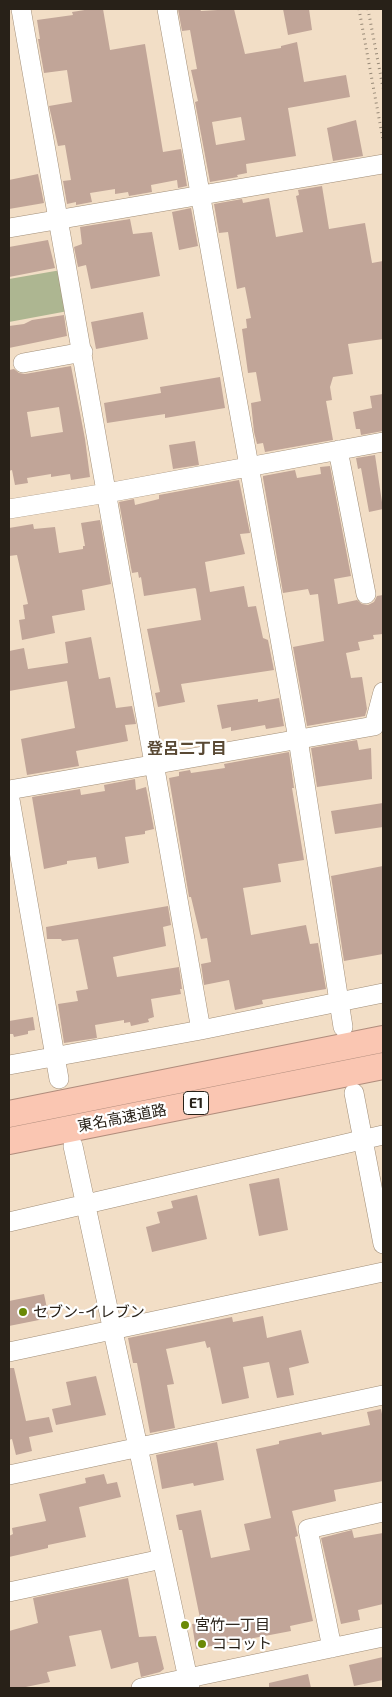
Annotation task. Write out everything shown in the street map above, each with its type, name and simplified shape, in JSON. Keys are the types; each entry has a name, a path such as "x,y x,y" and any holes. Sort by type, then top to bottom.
{"highway":[{"name":"東名高速道路","path":"9,1114 383,1039"},
{"name":"東名高速道路","path":"9,1141 383,1066"}],"street":[{"path":"21,9 83,352 201,1030"},
{"path":"167,9 298,739 343,1027"},
{"path":"9,228 58,218 383,164"},
{"path":"23,364 83,352"},
{"path":"9,509 107,493 383,442"},
{"path":"338,450 366,594"},
{"path":"9,790 374,726 383,692"},
{"path":"9,794 59,1080"},
{"path":"9,1065 201,1030 383,993"},
{"path":"354,1093 383,1244"},
{"path":"9,1222 383,1136"},
{"path":"73,1146 189,1683"},
{"path":"9,1352 383,1272"},
{"path":"9,1475 383,1395"},
{"path":"332,1648 308,1528 383,1512"},
{"path":"9,1592 162,1559"},
{"path":"141,1688 189,1683 383,1637"}],"path":[{"path":"359,9 383,140"},
{"path":"368,9 383,88"}],"green space":[{"path":"61,270 68,311 9,322 9,279"}],"building":[{"path":"103,9 110,50 145,44 163,152 181,149 187,186 178,188 177,180 151,185 152,192 129,196 128,192 115,194 115,189 90,193 92,202 76,205 76,202 67,204 63,181 71,180 65,145 58,146 49,106 72,102 67,70 44,73 37,20 73,15 72,12"},
{"path":"178,9 200,9 201,11 234,9 245,54 281,48 281,46 297,42 304,82 346,75 350,97 288,108 296,156 246,164 247,173 237,175 238,177 210,182 195,102 198,101 191,70 197,69 190,30 182,31","holes":["241,117 245,140 216,145 212,122"]},
{"path":"283,9 309,9 312,30 288,35"},
{"path":"356,120 363,156 333,161 327,128"},
{"path":"38,174 44,203 9,209 9,180"},
{"path":"322,186 329,229 365,223 372,263 383,261 383,339 348,344 353,374 333,377 330,387 332,400 326,401 333,440 265,452 263,443 257,444 254,432 251,403 261,401 256,372 248,373 242,329 247,328 246,319 251,318 245,287 237,289 228,232 219,233 214,204 242,199 243,203 269,198 276,237 303,232 296,196 299,195 298,190"},
{"path":"191,208 198,246 179,250 172,212"},
{"path":"130,219 133,234 152,232 160,276 91,289 86,265 78,267 74,247 82,244 80,227"},
{"path":"48,240 55,268 9,277 9,247"},
{"path":"143,312 148,339 96,349 91,322"},
{"path":"64,315 67,336 9,348 9,326"},
{"path":"71,366 90,477 71,480 70,474 51,477 51,474 27,478 28,483 15,485 12,470 9,471 9,370 14,369 19,373 25,374","holes":["59,407 63,432 31,437 27,412"]},
{"path":"220,377 225,408 165,418 165,414 107,423 104,403 161,393 160,387"},
{"path":"383,394 383,431 361,435 360,429 356,429 353,412 372,408 370,396"},
{"path":"195,441 199,465 173,469 169,445"},
{"path":"375,455 383,509 369,512 361,468 358,469 356,458"},
{"path":"330,466 351,576 334,579 338,604 357,600 362,604 368,605 374,602 377,596 383,595 383,634 373,635 374,639 358,642 360,650 346,653 351,678 362,677 367,709 365,716 307,726 293,647 324,641 318,594 310,595 308,589 283,593 263,476 295,470 297,478 321,474 320,467"},
{"path":"239,480 250,533 240,534 245,554 205,562 210,592 244,586 248,607 256,606 263,638 268,640 274,670 181,684 185,702 158,707 155,693 160,692 147,629 201,620 196,589 144,596 141,577 139,578 138,572 132,573 119,502 134,499 135,505 159,499 159,495"},
{"path":"100,520 111,584 82,590 85,610 52,616 55,633 22,640 19,620 25,619 23,605 28,604 17,555 9,556 9,528 33,524 34,529 55,527 59,553 83,549 83,546 85,546 81,523"},
{"path":"91,637 99,679 110,677 116,708 132,706 136,724 125,725 128,741 76,751 79,766 27,775 21,739 75,728 67,681 9,691 9,651 24,648 28,669 68,663 65,642"},
{"path":"279,698 284,726 266,729 265,725 231,731 231,727 222,729 217,705 258,699 258,702"},
{"path":"357,740 359,750 371,748 372,779 317,787 311,748"},
{"path":"289,752 294,788 292,788 304,860 278,864 281,882 243,888 251,935 306,925 310,944 318,943 326,989 262,1000 263,1004 235,1010 229,980 204,985 201,964 211,962 207,938 201,939 191,897 189,897 169,778 179,776 179,772 190,770 191,773 225,768 224,764"},
{"path":"135,779 136,790 146,787 154,829 145,831 145,834 125,837 129,863 98,869 96,857 67,861 67,864 44,869 32,797 80,789 81,795 105,791 104,785"},
{"path":"383,803 383,827 335,834 331,811"},
{"path":"383,866 383,954 344,961 331,876"},
{"path":"168,906 171,925 163,927 166,946 113,957 117,977 179,967 181,994 151,999 154,1017 148,1019 149,1022 131,1026 130,1022 124,1023 124,1020 95,1025 97,1038 64,1043 58,1004 78,1001 76,991 88,989 78,939 62,941 61,939 47,939 46,927"},
{"path":"33,1017 35,1030 28,1031 28,1034 14,1037 13,1034 9,1034 9,1021"},
{"path":"279,1178 288,1230 259,1236 249,1184"},
{"path":"197,1195 207,1239 152,1252 146,1227 160,1223 157,1212 173,1208 171,1201"},
{"path":"44,1294 49,1318 9,1326 9,1301"},
{"path":"263,1316 267,1338 301,1330 309,1363 289,1368 294,1395 277,1398 269,1362 243,1367 249,1398 222,1404 210,1347 207,1348 205,1341 166,1349 174,1384 167,1385 175,1428 150,1433 137,1363 133,1363 128,1338 232,1317 233,1322"},
{"path":"9,1368 14,1368 26,1421 49,1417 53,1432 29,1437 32,1451 16,1455 12,1439 9,1440"},
{"path":"96,1376 106,1415 56,1425 52,1409 71,1405 66,1382"},
{"path":"381,1409 383,1419 383,1481 334,1490 336,1501 292,1511 298,1536 295,1537 313,1621 290,1626 291,1631 196,1649 192,1624 201,1623 182,1530 179,1530 176,1515 201,1510 211,1558 250,1550 244,1524 271,1518 256,1449 279,1444 279,1441 321,1432 322,1435 370,1425 367,1412"},
{"path":"217,1442 224,1480 194,1486 193,1483 162,1489 156,1455"},
{"path":"104,1474 107,1484 117,1482 121,1497 79,1507 86,1537 48,1545 48,1548 9,1557 9,1536 13,1534 12,1528 46,1521 39,1494 86,1483 85,1478"},
{"path":"352,1530 354,1538 383,1533 383,1604 358,1610 360,1620 341,1624 321,1538"},
{"path":"128,1578 139,1637 156,1636 164,1669 160,1672 141,1677 138,1662 111,1669 101,1630 69,1636 76,1666 47,1672 50,1682 21,1688 9,1688 9,1631 38,1623 33,1598"},
{"path":"383,1657 383,1680 354,1686 349,1665"},
{"path":"308,1674 311,1688 269,1688 269,1683"}],"place":[{"name":"セブン-イレブン","path":"23,1312"},
{"name":"宮竹一丁目","path":"185,1625"},
{"name":"ココット","path":"202,1644"}],"district":[{"name":"登呂二丁目","path":"187,749"}]}
